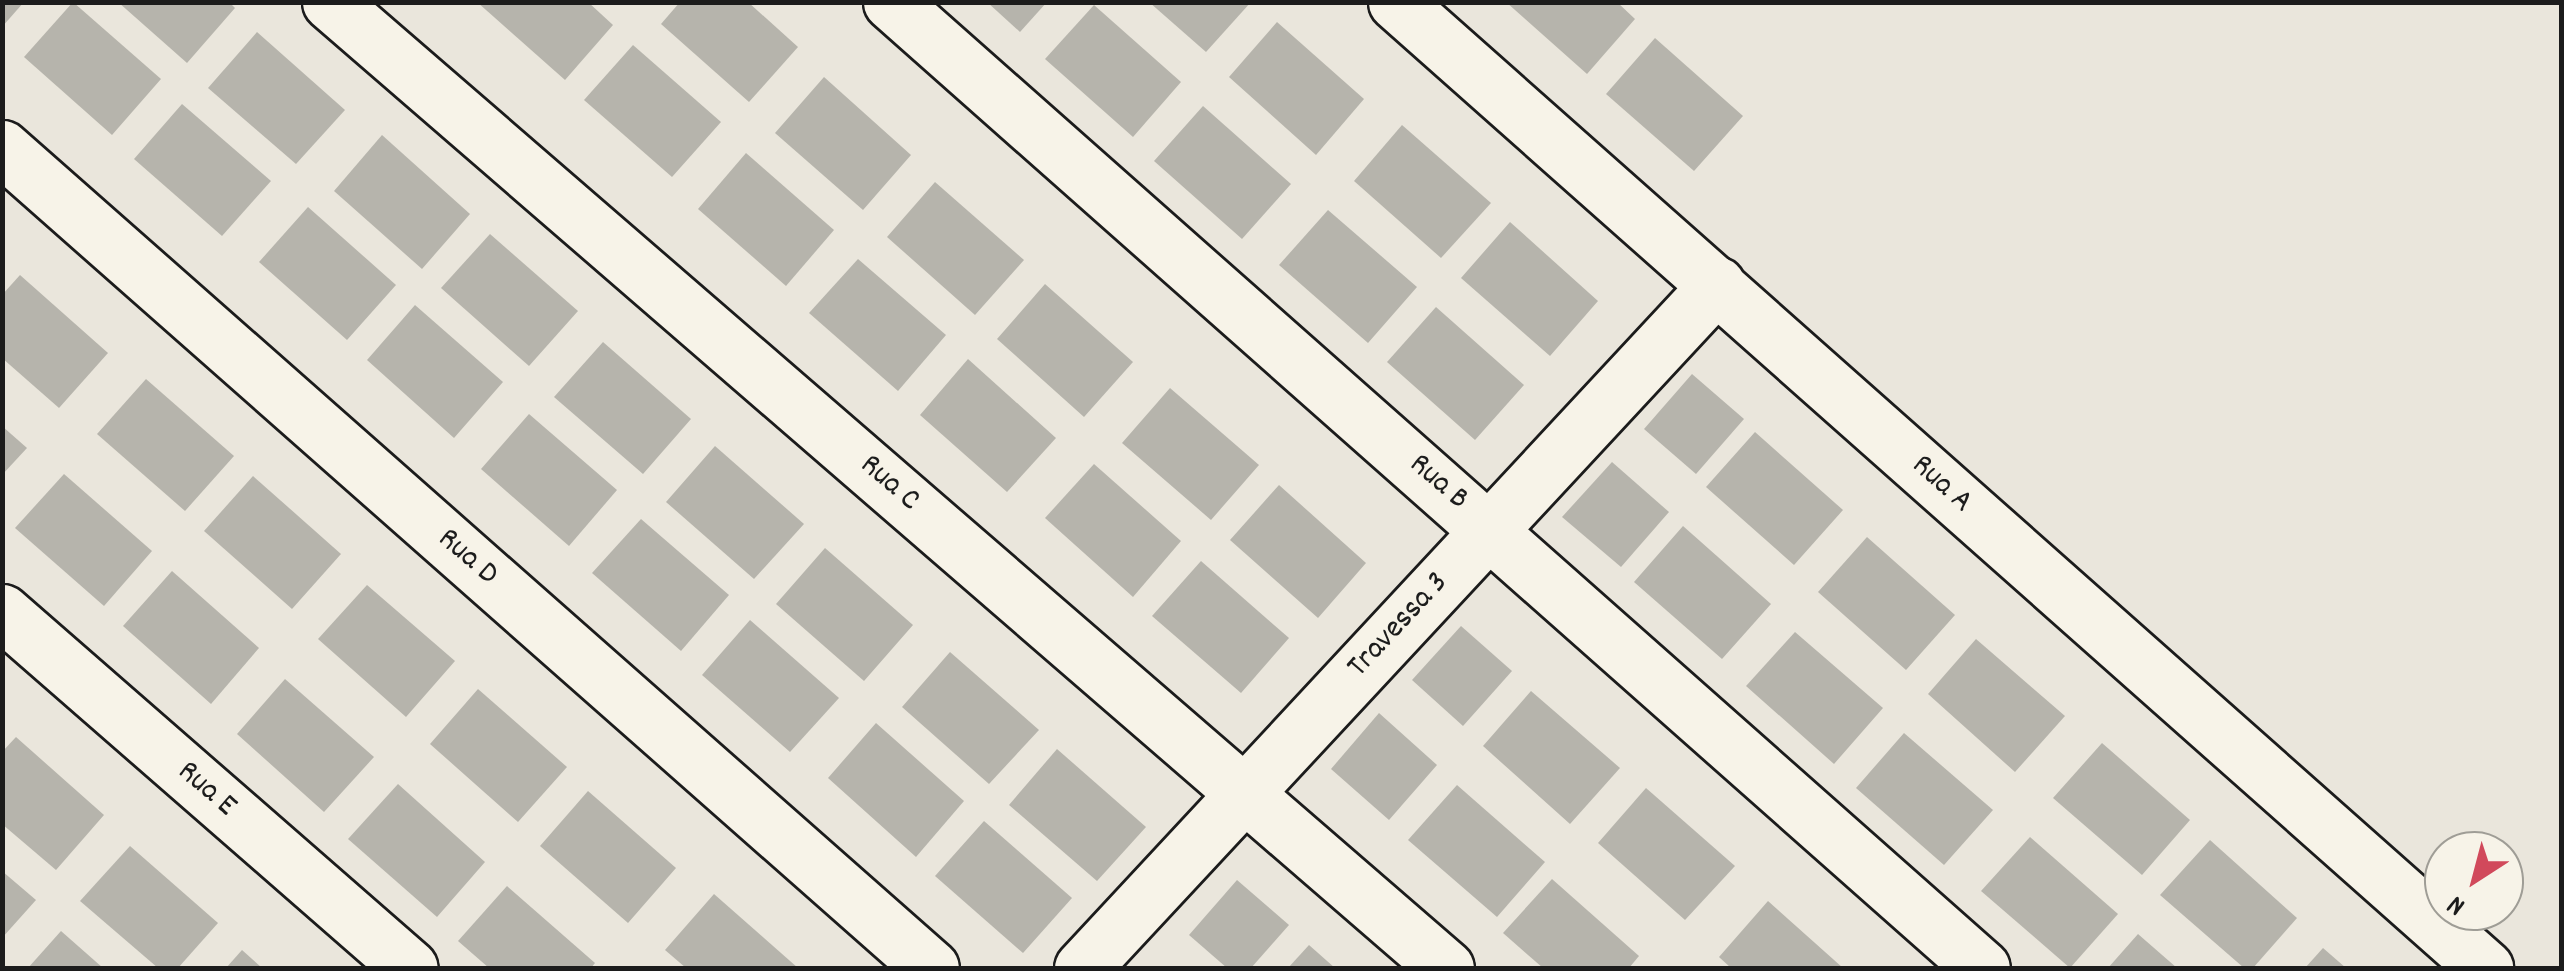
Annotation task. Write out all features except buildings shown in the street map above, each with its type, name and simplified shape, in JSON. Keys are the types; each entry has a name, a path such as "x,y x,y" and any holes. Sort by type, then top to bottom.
{"street":[{"name":"Rua C","path":"330,2 1446,968"},
{"name":"Rua B","path":"891,2 1982,968"},
{"name":"Rua A","path":"1396,2 2485,968"},
{"name":"Rua D","path":"2,148 931,968"},
{"name":"Travessa 3","path":"1082,968 1717,285"},
{"name":"Rua E","path":"2,612 410,968"}]}
